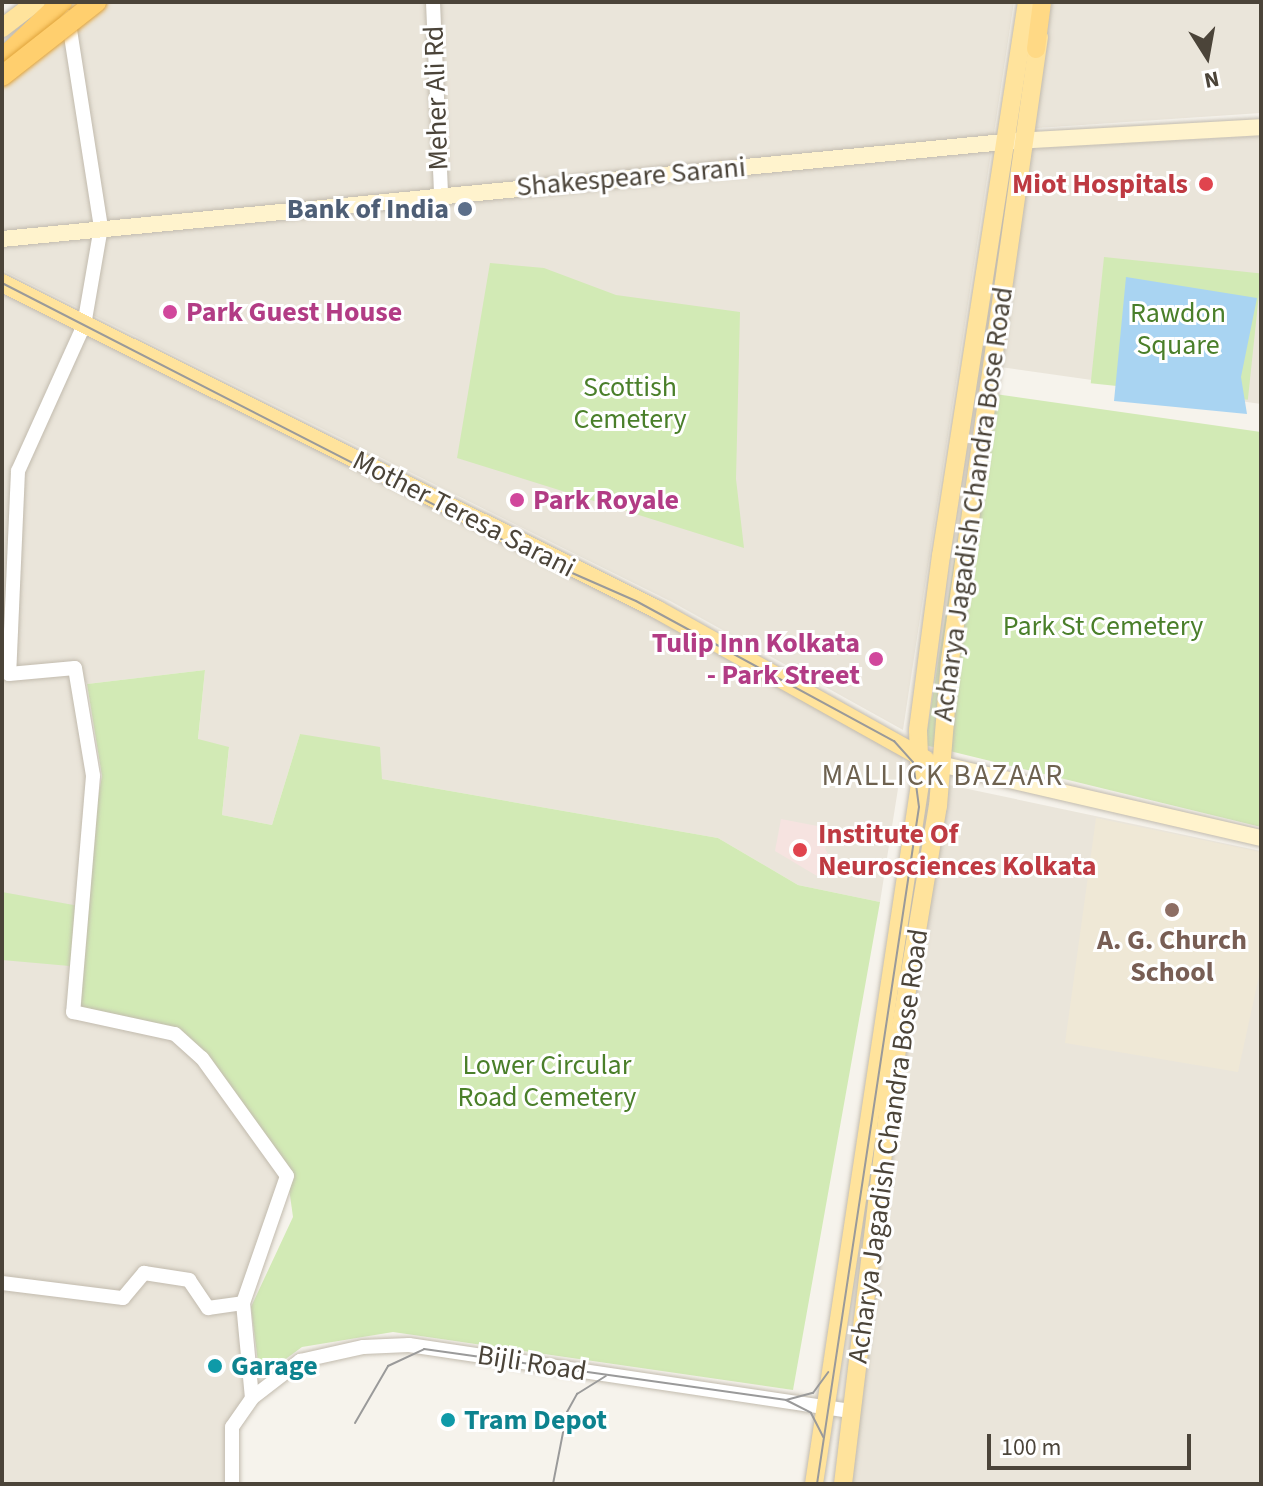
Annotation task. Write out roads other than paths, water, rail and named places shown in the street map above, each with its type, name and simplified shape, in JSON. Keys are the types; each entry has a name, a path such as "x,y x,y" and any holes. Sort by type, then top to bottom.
{"highway":[{"path":"2,76 96,2"},
{"path":"1036,49 1042,2"},
{"path":"2,60 71,6"}],"main road":[{"path":"2,28 36,2"},
{"name":"Acharya Jagadish Chandra Bose Road","path":"843,1484 940,764 1027,2"},
{"name":"Acharya Jagadish Chandra Bose Road","path":"814,1484 919,758 1013,142 1050,2"},
{"name":"Shakespeare Sarani","path":"2,239 441,193 1013,142 1261,127"},
{"name":"Mother Teresa Sarani","path":"2,283 658,610 919,758 940,764"},
{"path":"940,764 1261,838"}],"street":[{"name":"Meher Ali Rd","path":"433,2 441,193"},
{"path":"71,6 101,227 84,325 18,471 9,674 75,668 93,776 73,1012 175,1034 202,1058 287,1176 243,1303 252,1398 232,1427 232,1484"},
{"path":"2,1283 123,1298 144,1273 189,1280 208,1308 243,1303"},
{"name":"Bijli Road","path":"252,1398 300,1361 409,1345 852,1411"}],"water":[{"name":"Rawdon Square","path":"1126,277 1257,298 1241,377 1247,414 1114,401"}],"tram line":[{"path":"2,283 538,558 636,601 894,741 913,762 919,807 817,1484"},
{"path":"355,1423 388,1366 424,1349 786,1400 811,1413 823,1437"},
{"path":"786,1400 813,1393 828,1372"},
{"path":"553,1484 567,1412 577,1394 606,1376"}],"place":[{"name":"Miot Hospitals","path":"1206,184"},
{"name":"Bank of India","path":"465,209"},
{"name":"Park Guest House","path":"170,312"},
{"name":"Park Royale","path":"517,500"},
{"name":"Tulip Inn Kolkata - Park Street","path":"876,659"},
{"name":"Institute Of Neurosciences Kolkata","path":"800,850"},
{"name":"A. G. Church School","path":"1172,910"},
{"name":"Garage","path":"215,1366"},
{"name":"Tram Depot","path":"448,1420"}],"district":[{"name":"MALLICK BAZAAR","path":"943,776"}],"park label":[{"name":"Scottish Cemetery","path":"630,403"},
{"name":"Park St Cemetery","path":"1103,626"},
{"name":"Lower Circular Road Cemetery","path":"547,1081"}]}
